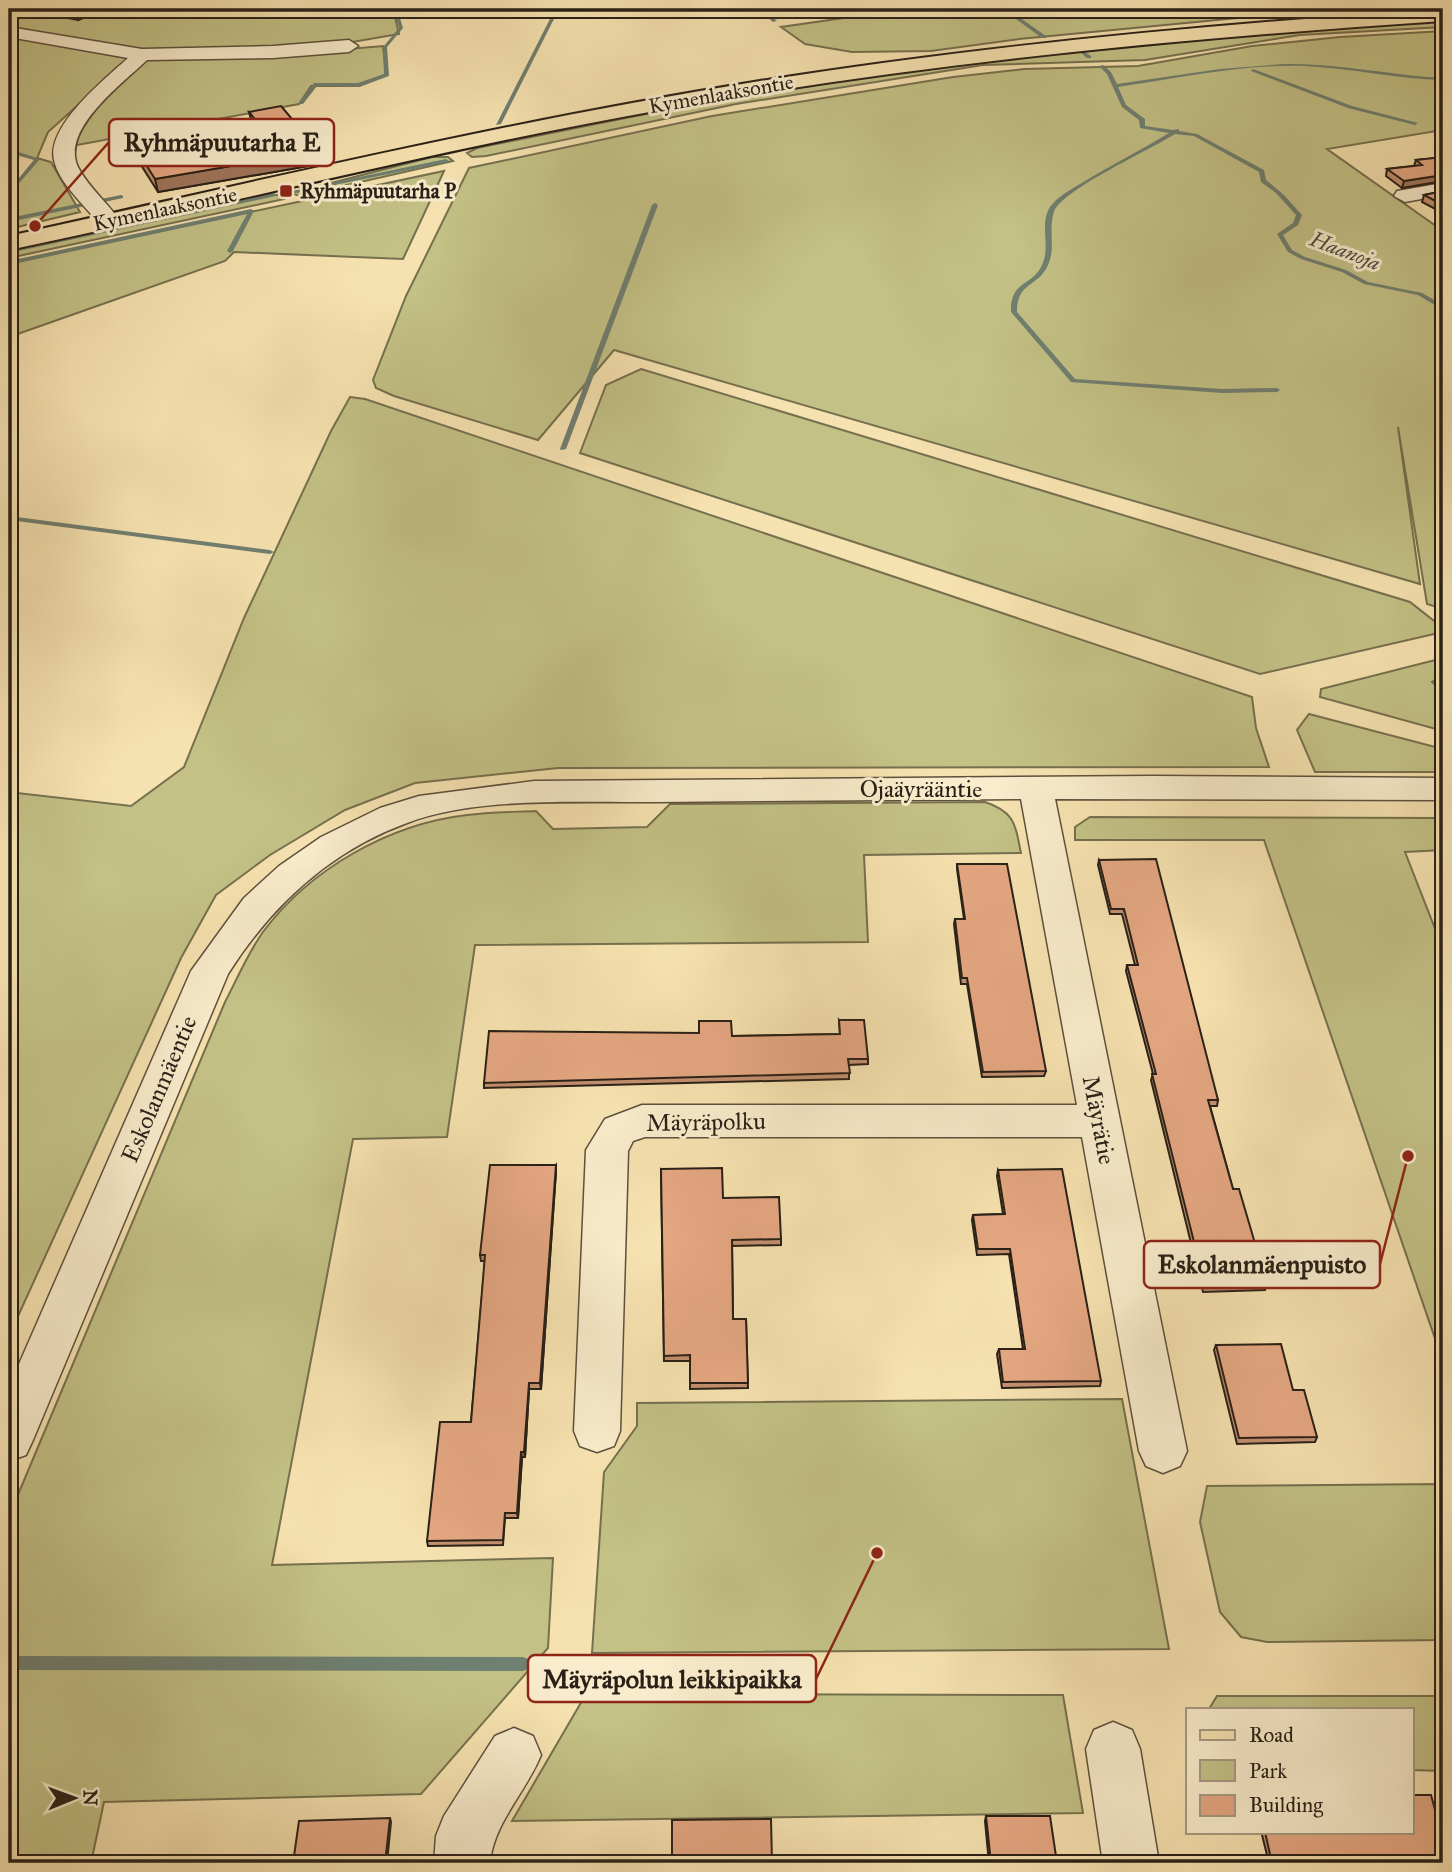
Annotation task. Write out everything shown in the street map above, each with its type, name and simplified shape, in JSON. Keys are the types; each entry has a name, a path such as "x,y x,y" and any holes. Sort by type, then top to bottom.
{"main road":[{"name":"Kymenlaaksontie","path":"9,243 575,121 826,76 1106,40 1443,15"}],"street":[{"path":"9,32 142,55 273,52 349,46"},
{"path":"109,221 78,184 66,165 62,149 72,124 142,55"},
{"path":"1405,197 1443,189"},
{"name":"Mäyrätie","path":"1036,789 1163,1451"},
{"name":"Ojaäyrääntie","path":"400,812 456,801 546,792 557,808 575,816 603,817 621,815 645,806 657,791 1443,789"},
{"name":"Eskolanmäentie","path":"9,1440 210,971 240,923 280,881 334,845 400,812"},
{"name":"Mäyräpolku","path":"597,1431 607,1150 619,1130 642,1121 1099,1121"},
{"path":"1113,1749 1131,1863"},
{"path":"462,1863 464,1836 514,1755"}],"green space":[{"path":"9,9 393,9 399,34 329,46 149,53 9,27"},
{"path":"907,9 1369,9 1302,12 1019,39 931,51 852,52 805,44 781,27"},
{"path":"1443,20 1443,27 1300,35 1145,60 983,65 736,104 486,156 472,157 467,153 477,148 700,103 991,58 1337,26"},
{"path":"1443,31 1443,130 1327,149 1443,231 1443,609 1427,604 1398,427 1420,584 614,350 538,440 394,396 376,388 373,380 406,296 469,168 712,116 953,77 1024,69 1138,66 1252,46"},
{"path":"9,35 125,57 127,61 48,132 37,158 51,162 80,212 9,229 9,193 36,159 9,151"},
{"path":"383,46 386,75 359,86 311,86 299,104 72,146 87,122 119,82 143,62 154,57 276,55"},
{"path":"432,157 448,157 453,161 299,196 292,193"},
{"path":"444,171 403,259 234,252 225,261 9,337 9,263"},
{"path":"271,195 282,195 284,199 9,258 9,249"},
{"path":"641,369 1410,602 1443,628 1443,632 1260,674 580,453 606,385"},
{"path":"350,397 365,399 1252,697 1256,728 1269,767 558,768 415,783 345,810 270,855 216,895 181,958 9,1336 9,792 131,806 184,767 244,618 331,431"},
{"path":"1443,658 1443,675 1432,682 1443,692 1443,731 1320,697 1321,689"},
{"path":"1309,714 1443,749 1443,772 1315,772 1297,730"},
{"path":"985,802 1002,810 1012,820 1021,853 864,855 868,942 475,945 447,1137 353,1139 272,1565 553,1558 548,1648 421,1794 104,1802 91,1863 9,1863 9,1516 225,1002 258,940 282,909 304,888 353,853 409,828 467,815 536,811 553,829 647,827 670,804"},
{"path":"1090,817 1443,818 1443,850 1405,852 1443,949 1443,1362 1264,840 1075,840 1075,827"},
{"path":"1122,1399 1169,1649 592,1653 604,1472 637,1426 637,1403"},
{"path":"1443,1484 1443,1640 1267,1642 1241,1637 1220,1612 1200,1522 1207,1486"},
{"path":"586,1694 1063,1695 1083,1813 512,1821"},
{"path":"1217,1696 1443,1696 1443,1771 1414,1770 1414,1708 1210,1708"}],"building":[{"path":"39,9 94,9 77,16"},
{"path":"281,106 319,151 155,179 133,144 258,123 249,112"},
{"path":"1443,157 1443,175 1404,181 1387,169 1422,165 1416,160"},
{"path":"1443,191 1443,205 1424,195"},
{"path":"1156,859 1218,1100 1208,1100 1233,1189 1239,1189 1267,1284 1205,1286 1152,1074 1156,1074 1127,965 1138,965 1124,909 1111,909 1099,860"},
{"path":"957,864 1007,864 1046,1071 983,1072 967,978 962,978 955,919 965,919"},
{"path":"839,1020 864,1020 868,1059 848,1059 850,1073 484,1083 489,1031 699,1033 699,1021 731,1021 732,1036 840,1034"},
{"path":"490,1165 556,1165 540,1383 529,1383 517,1513 505,1513 503,1540 427,1541 440,1422 471,1422 485,1255 480,1255"},
{"path":"722,1168 723,1198 779,1197 781,1239 732,1240 733,1319 746,1319 748,1383 690,1383 690,1355 664,1356 661,1169"},
{"path":"1062,1169 1101,1381 1003,1382 999,1349 1025,1349 1010,1249 978,1249 973,1215 1005,1214 998,1170"},
{"path":"1281,1344 1293,1390 1304,1390 1317,1437 1239,1438 1216,1345"},
{"path":"1414,1795 1431,1795 1443,1839 1443,1862 1272,1863 1265,1834 1414,1834"},
{"path":"986,1816 1050,1816 1057,1863 991,1863"},
{"path":"390,1818 385,1863 293,1863 299,1821"},
{"path":"771,1819 772,1863 672,1863 672,1820"}],"waterway":[{"path":"301,103 316,84 359,85 387,75 385,47 401,28 395,9"},
{"path":"498,124 557,9"},
{"path":"760,9 775,21"},
{"path":"1016,9 1014,15 1044,37"},
{"name":"Haanoja","path":"1068,52 1082,51 1089,57"},
{"path":"1115,86 1220,70 1284,65 1324,66 1443,79"},
{"name":"Haanoja","path":"1101,66 1109,73 1115,86"},
{"path":"1253,70 1350,107 1415,123"},
{"name":"Haanoja","path":"1115,86 1124,106 1142,119 1142,127 1174,132"},
{"name":"Haanoja","path":"1174,132 1195,135 1262,171 1263,181 1282,196 1299,215 1296,224 1280,234 1290,251 1344,271 1366,283 1420,294 1443,308"},
{"path":"1174,132 1074,189 1053,207 1049,221 1047,263 1038,276 1018,291 1014,312 1073,381 1222,391 1277,390"},
{"path":"9,151 37,159 9,193"},
{"path":"295,191 446,161"},
{"path":"9,251 274,195"},
{"path":"9,220 121,197"},
{"path":"563,449 655,205"},
{"path":"9,263 251,211 230,251"},
{"path":"9,518 270,552"},
{"path":"9,1674 13,1663 523,1664"}],"place":[{"name":"Ryhmäpuutarha P","path":"286,191"},
{"name":"Ryhmäpuutarha E","path":"35,226"},
{"name":"Eskolanmäenpuisto","path":"1408,1156"},
{"name":"Mäyräpolun leikkipaikka","path":"877,1553"}]}
